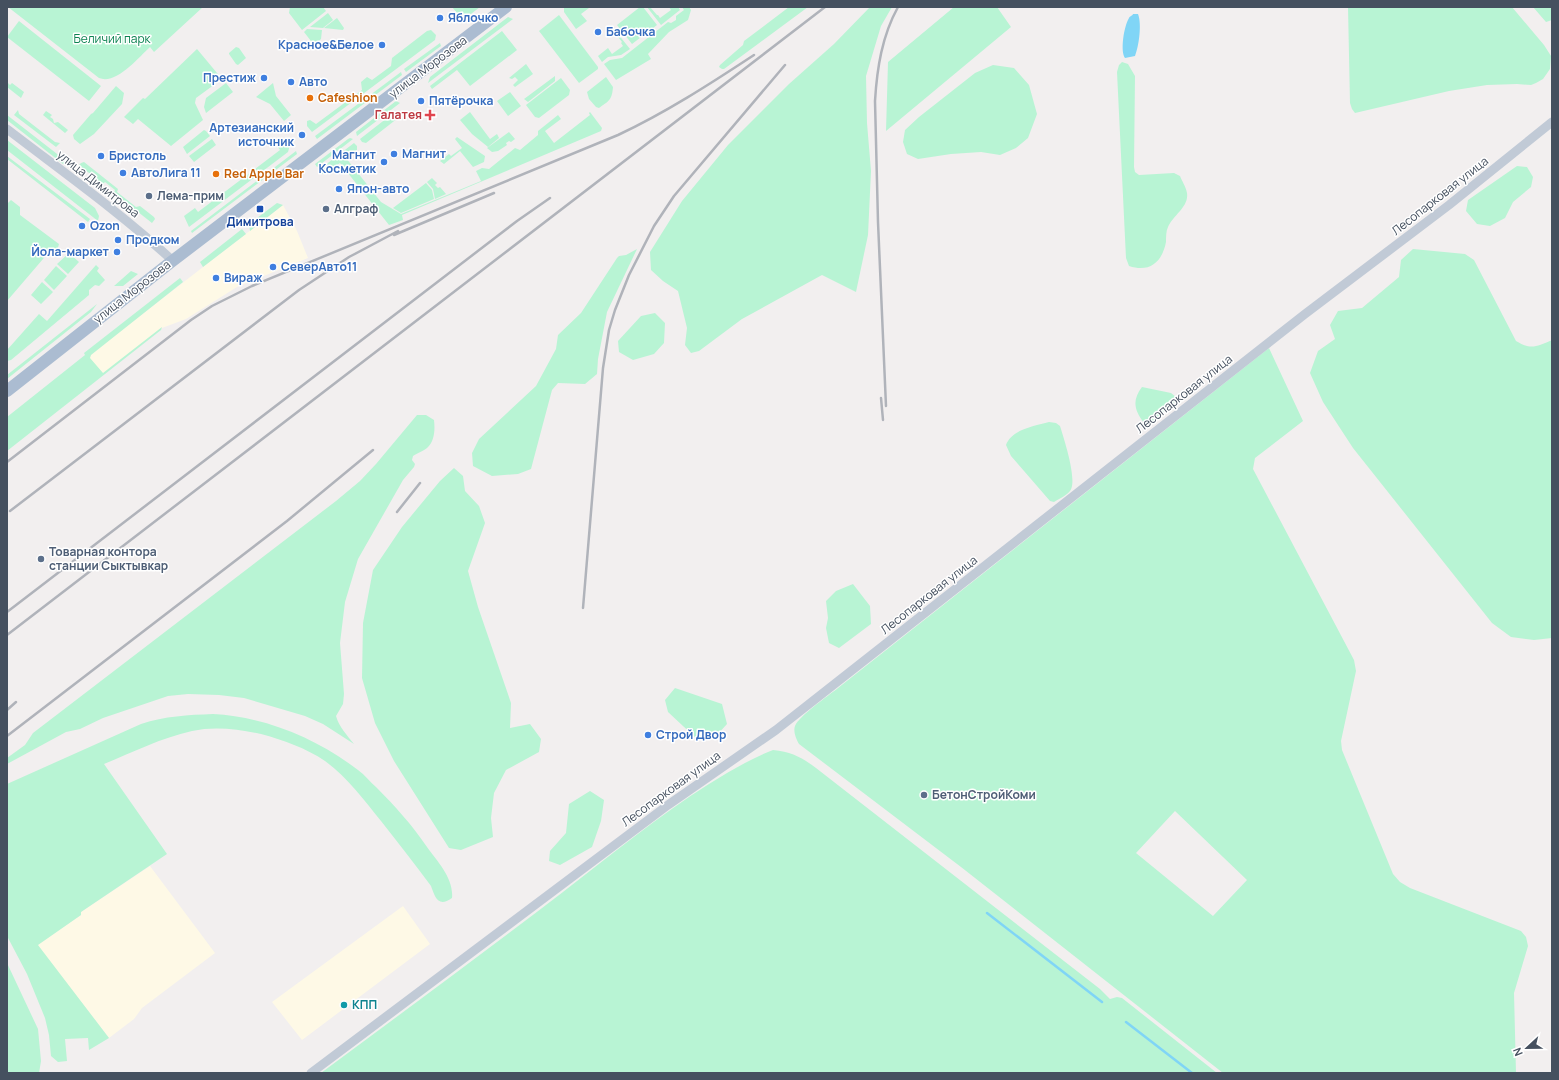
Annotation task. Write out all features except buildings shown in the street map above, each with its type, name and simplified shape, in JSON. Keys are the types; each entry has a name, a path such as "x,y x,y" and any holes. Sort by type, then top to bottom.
{"main road":[{"name":"улица Морозова","path":"7,391 172,260 506,7"}],"street":[{"name":"Лесопарковая улица","path":"311,1073 668,805 776,730 1305,314 1448,205 1552,122"},
{"name":"улица Димитрова","path":"7,129 151,240 172,260"}],"shaded area":[{"path":"283,205 297,231 308,258 237,287 186,319 162,328 102,375 87,357"},
{"path":"150,866 215,953 142,1008 134,1019 109,1038 37,945 81,915 81,912"},
{"path":"403,906 430,944 302,1040 272,1002"}],"green space":[{"name":"Беличий парк","path":"8,7 203,7 154,52 150,47 126,69 112,78 106,79 99,78"},
{"path":"290,7 323,7 326,11 302,30 289,13"},
{"path":"452,7 480,7 463,20"},
{"path":"564,7 588,7 589,8 581,14 587,21 576,29 564,12"},
{"path":"640,7 643,7 657,25 632,44 617,25"},
{"path":"647,7 650,7 660,18 671,10 669,7 678,7 680,10 661,25"},
{"path":"682,7 689,7 691,10 688,20 669,32 648,54 651,59 616,80 604,64 610,60 622,58 668,22 671,23 676,20 676,16 684,10"},
{"path":"789,7 808,7 724,69 719,67 743,45 744,41"},
{"path":"870,7 892,7 881,26 866,76 867,123 871,171 868,235 856,292 822,275 742,319 699,351 691,353 685,345 687,328 678,291 663,281 651,270 650,252 682,201 728,145 789,84 834,44"},
{"path":"954,7 997,7 1011,27 886,131 888,62"},
{"path":"1348,7 1512,7 1544,45 1551,56 1550,69 1543,79 1531,85 1487,85 1449,91 1355,113 1350,103"},
{"path":"1533,7 1552,7 1552,20 1546,22"},
{"path":"328,13 333,20 323,28 310,27"},
{"path":"559,15 598,67 598,69 579,83 539,31"},
{"path":"508,17 513,19 428,83 430,77"},
{"path":"337,18 344,28 343,30 324,28"},
{"path":"19,21 101,86 89,101 7,37"},
{"path":"307,29 322,30 321,39 314,45 304,32"},
{"path":"614,29 630,49 621,55 608,57 602,62 598,56 608,48 612,54 623,46 621,43 622,42 615,33 614,34 611,31"},
{"path":"431,30 436,35 435,40 312,132 307,126 307,121 310,120 316,124 362,90 361,82 367,77 372,80 391,66 392,58 427,31"},
{"path":"502,31 517,50 470,86 457,70 432,89 430,86"},
{"path":"440,43 441,46 406,72 404,69"},
{"path":"236,47 239,48 246,58 238,65 229,54"},
{"path":"197,49 222,79 196,98 195,103 203,120 171,146 138,119 133,124 124,117"},
{"path":"1122,62 1128,64 1135,76 1135,172 1139,175 1174,173 1180,176 1187,193 1186,203 1167,229 1166,242 1161,255 1154,264 1143,268 1129,266 1126,258 1117,72 1119,65"},
{"path":"526,64 533,74 515,87 513,85 518,80 515,77 512,79 509,78"},
{"path":"993,65 1014,68 1029,85 1037,114 1028,138 1016,148 1000,155 981,152 951,154 918,159 907,154 903,142 905,130 919,117 975,73"},
{"path":"401,72 402,75 317,139 315,136"},
{"path":"555,76 555,81 528,102 524,99"},
{"path":"606,77 613,87 612,95 608,102 599,108 596,107 589,99 587,92"},
{"path":"561,78 570,90 569,95 539,118 535,117 526,105"},
{"path":"7,82 10,85 12,83 24,92 21,98 7,87"},
{"path":"226,83 233,92 206,113 204,107 206,98"},
{"path":"273,83 276,96 291,115 284,121 270,104 256,97"},
{"path":"116,86 124,93 122,104 94,134 80,144 74,139 73,135"},
{"path":"510,92 521,106 508,116 497,101"},
{"path":"396,101 400,103 357,136 356,132"},
{"path":"18,110 19,114 55,142 60,143 56,147 14,115"},
{"path":"46,111 52,115 50,117 53,119 54,123 58,122 68,130 65,133 43,115"},
{"path":"396,111 403,119 401,120 398,118 366,143 362,142 360,139"},
{"path":"470,112 490,139 497,134 499,138 488,147 472,134 460,120"},
{"path":"590,112 602,128 601,131 402,215 403,220 389,225 340,163 325,174 322,174 320,171 320,169 354,143 357,146 357,150 346,158 381,202 401,214 481,181 476,171 482,168 489,169 515,148 520,150 538,135 538,131 558,115 561,119 545,131 554,143 590,115"},
{"path":"7,115 70,164 63,164 7,120"},
{"path":"204,130 210,136 187,154 183,147"},
{"path":"509,132 515,139 506,143 507,145 498,151 492,152 487,148"},
{"path":"457,137 485,156 484,162 473,167 460,151 444,164 440,161 449,154 451,156 462,148 455,139"},
{"path":"350,138 353,139 317,167 315,164"},
{"path":"212,139 216,145 194,162 189,156"},
{"path":"7,140 95,208 99,216 98,221 7,150"},
{"path":"286,140 290,145 288,152 189,227 184,216 195,208 198,212 280,150 277,146"},
{"path":"296,151 297,154 192,233 191,231"},
{"path":"7,156 90,219 88,222 7,159"},
{"path":"84,162 118,189 117,192 136,207 140,206 154,217 155,219 152,223 114,193 115,190 105,182 103,184 79,165"},
{"path":"1517,166 1527,167 1533,177 1531,187 1513,202 1505,218 1490,226 1477,224 1466,211 1468,200"},
{"path":"432,178 437,183 435,185 438,188 440,187 446,194 435,199 433,189 427,182"},
{"path":"426,183 432,190 434,199 401,213 393,208"},
{"path":"11,200 20,207 20,215 59,244 57,251 49,252 7,301 7,204"},
{"path":"277,203 283,205 250,231 249,224"},
{"path":"242,229 246,234 203,267 200,262"},
{"path":"637,249 607,312 598,359 597,374 585,384 558,383 552,390 531,469 518,474 492,476 473,466 472,453 479,439 536,386 556,349 558,335 581,313 617,258"},
{"path":"1413,249 1465,254 1474,260 1516,341 1526,346 1534,346 1552,340 1552,638 1534,640 1511,637 1492,623 1353,448 1323,402 1310,373 1318,351 1335,339 1330,325 1338,311 1362,308 1399,277 1401,260"},
{"path":"69,253 79,262 68,274 57,264"},
{"path":"96,265 99,268 97,271 105,280 99,286 95,285 89,290 89,295 11,360 7,361 7,350 39,314 47,321"},
{"path":"56,266 67,276 54,290 44,280"},
{"path":"131,271 138,274 123,286 114,286"},
{"path":"180,278 183,282 91,355 90,358 103,373 162,327 161,330 7,451 7,417 85,355 84,353"},
{"path":"42,282 53,292 41,304 31,295"},
{"path":"97,304 91,312 7,379 7,375"},
{"path":"655,313 665,323 664,343 654,354 633,360 619,352 618,341 641,316"},
{"path":"1269,348 1303,421 1255,458 1253,469 1354,660 1356,671 1341,741 1342,750 1393,874 1400,882 1410,888 1521,931 1526,937 1528,946 1514,993 1516,1073 1223,1073 961,867 799,744 796,737 794,730 795,726 808,712","holes":["1175,811 1247,880 1213,916 1136,853"]},
{"path":"1142,387 1171,393 1176,397 1174,403 1151,423 1144,423 1136,409 1137,396"},
{"path":"417,415 426,415 434,420 432,442 427,448 413,456 412,460 415,464 414,467 403,480 358,559 345,602 340,643 344,694 343,704 336,716 341,727 354,744 323,724 305,716 244,698 219,695 188,694 168,696 103,718 80,729 66,732 7,764 7,758 25,745 33,733 360,481"},
{"path":"1049,422 1056,423 1060,426 1070,460 1072,478 1072,486 1070,491 1054,502 1050,501 1011,456 1006,445 1013,435 1024,429"},
{"path":"454,468 463,476 465,491 479,506 485,523 468,571 478,607 511,703 510,728 530,724 541,739 539,752 506,770 494,793 491,818 493,837 461,850 449,848 394,761 375,723 362,678 363,623 373,570 402,527 440,481"},
{"path":"853,584 870,606 871,624 839,648 829,643 826,628 828,618 826,601 836,591"},
{"path":"675,688 722,704 727,724 717,735 698,740 668,712 665,700"},
{"path":"213,714 252,720 290,731 325,748 358,770 403,816 436,859 448,877 452,891 452,898 443,902 438,900 431,886 355,789 333,767 318,756 302,748 261,734 218,728 192,731 158,741 136,750 104,764 167,854 81,912 81,915 38,945 109,1038 89,1050 88,1038 65,1039 67,1061 58,1062 51,1056 49,1035 45,1018 27,974 7,936 7,784 141,724 186,715"},
{"path":"773,750 786,752 796,756 816,768 1100,989 1110,999 1117,997 1122,998 1217,1073 321,1073 503,938 671,809 732,770"},
{"path":"590,791 604,800 601,821 592,847 560,865 549,861 550,851 566,833 569,804"},
{"path":"7,963 38,1029 41,1061 39,1073 7,1073"}],"water":[{"path":"1133,14 1138,14 1139,18 1139,41 1135,56 1125,58 1123,50 1124,32 1129,18"}],"waterway":[{"path":"987,913 1102,1002"},
{"path":"1126,1022 1192,1073"}],"railway":[{"path":"7,635 825,7"},
{"path":"886,406 878,222 875,101 881,52 892,18 898,7"},
{"path":"7,462 191,320 212,306 252,286 618,135 670,108 754,55"},
{"path":"583,608 603,368 609,330 615,310 629,275 654,226 674,196 785,65"},
{"path":"394,235 494,193"},
{"path":"7,612 517,221 550,198"},
{"path":"10,511 299,290 349,257 398,231"},
{"path":"881,398 883,420"},
{"path":"7,736 287,521 373,450"},
{"path":"397,512 420,483"},
{"path":"7,710 16,702"}],"place":[{"name":"Яблочко","path":"440,18"},
{"name":"Бабочка","path":"598,32"},
{"name":"Красное&Белое","path":"382,45"},
{"name":"Престиж","path":"264,78"},
{"name":"Авто","path":"291,82"},
{"name":"Cafeshion","path":"310,98"},
{"name":"Пятёрочка","path":"421,101"},
{"name":"Галатея","path":"430,115"},
{"name":"Артезианский источник","path":"302,135"},
{"name":"Магнит","path":"394,154"},
{"name":"Бристоль","path":"101,156"},
{"name":"Магнит Косметик","path":"384,162"},
{"name":"АвтоЛига 11","path":"123,173"},
{"name":"Red Apple Bar","path":"216,174"},
{"name":"Япон-авто","path":"339,189"},
{"name":"Лема-прим","path":"149,196"},
{"name":"Димитрова","path":"260,209"},
{"name":"Алграф","path":"326,209"},
{"name":"Ozon","path":"82,226"},
{"name":"Продком","path":"118,240"},
{"name":"Йола-маркет","path":"117,252"},
{"name":"СеверАвто11","path":"273,267"},
{"name":"Вираж","path":"216,278"},
{"name":"Товарная контора станции Сыктывкар","path":"41,559"},
{"name":"Строй Двор","path":"648,735"},
{"name":"БетонСтройКоми","path":"924,795"},
{"name":"КПП","path":"344,1005"}]}
